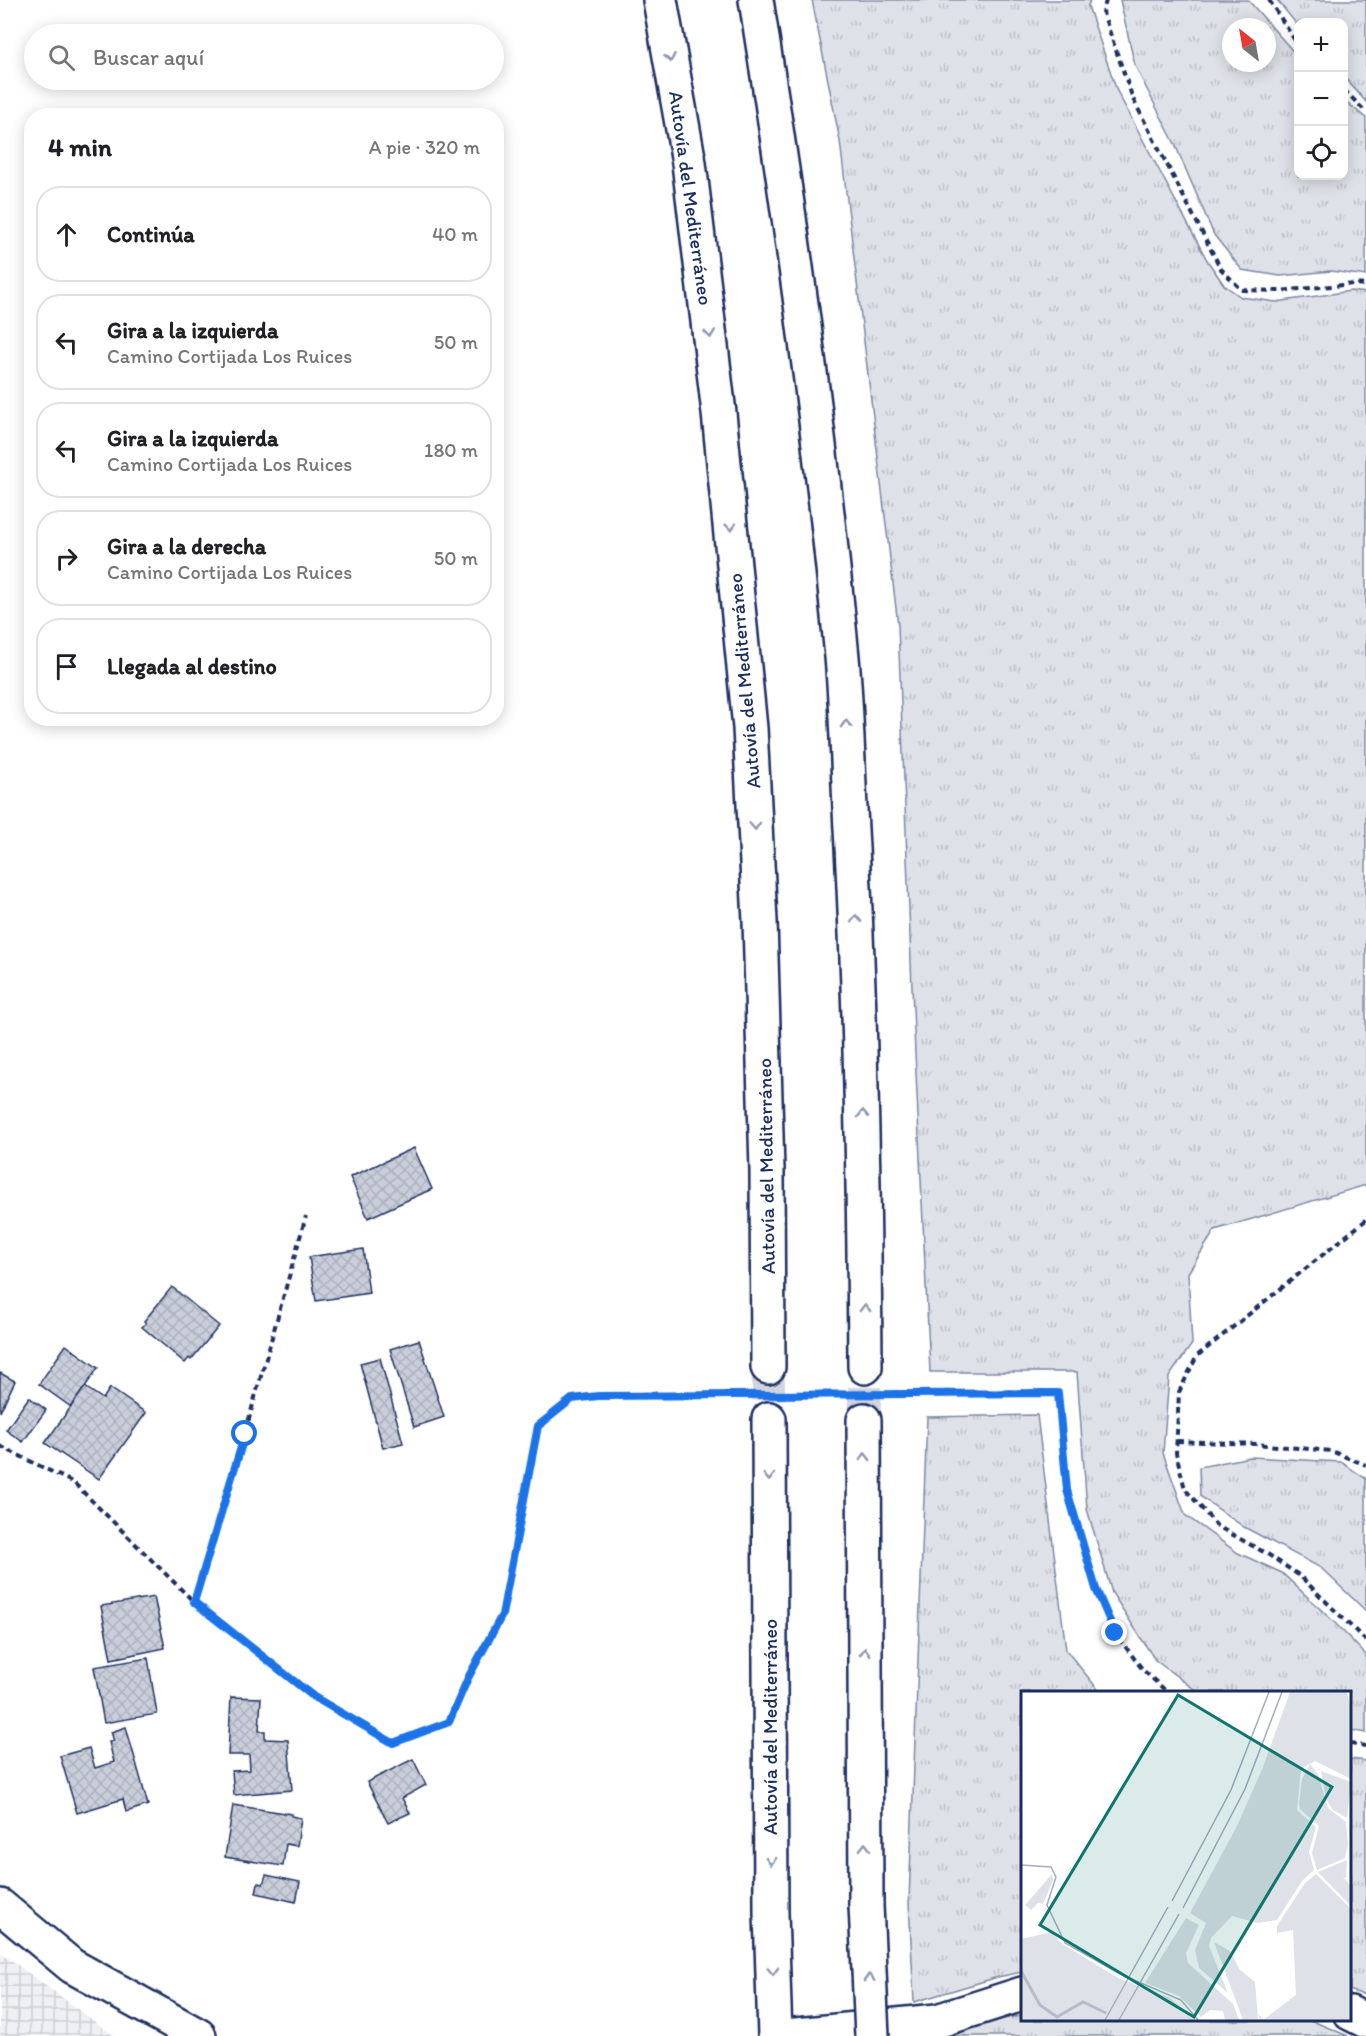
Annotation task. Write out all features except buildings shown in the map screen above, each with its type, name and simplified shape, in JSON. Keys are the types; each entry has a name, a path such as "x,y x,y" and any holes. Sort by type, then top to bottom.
{"main road":[{"name":"Autovía del Mediterráneo","path":"660,0 689,163 719,413 750,728 760,921 767,1158 768,1367"},
{"path":"756,0 809,354 842,660 856,914 864,1139 865,1367"},
{"name":"Autovía del Mediterráneo","path":"769,1419 771,1912 776,2036"},
{"path":"864,1420 866,1905 872,2036"},
{"path":"0,1906 72,1966 199,2036"},
{"path":"786,2036 937,2021 1021,1996"},
{"path":"1351,2014 1366,2021"}],"path":[{"path":"1106,0 1103,13 1133,99 1221,269 1242,290 1278,291 1353,284 1366,285"},
{"path":"1269,0 1294,38"},
{"path":"1348,94 1366,112"},
{"path":"194,1602 245,1434 306,1216"},
{"path":"1366,1220 1197,1356 1179,1392 1176,1441 1176,1454 1185,1489 1217,1526 1269,1555 1300,1576 1366,1641"},
{"path":"0,1446 74,1483 194,1602 314,1697 393,1743 449,1722 468,1678 502,1615 538,1426 572,1399 598,1396 1058,1393 1067,1490 1096,1589 1115,1633 1143,1670 1166,1691"},
{"path":"1176,1441 1256,1444 1331,1451 1366,1465"},
{"path":"1351,1744 1366,1746"}],"shaded area":[{"path":"0,1952 113,2035 0,2036"}],"green space":[{"path":"812,0 1090,0 1088,6 1117,91 1207,260 1224,285 1241,297 1276,302 1351,291 1366,293 1366,1185 1215,1230 1188,1273 1192,1344 1169,1377 1163,1453 1185,1515 1238,1553 1282,1573 1366,1655 1366,1733 1351,1730 1351,1691 1197,1691 1155,1660 1112,1593 1087,1509 1077,1372 930,1372 898,625 840,141"},
{"path":"1120,0 1248,0 1264,18 1222,18 1222,72 1276,72 1276,32 1294,52 1294,180 1348,180 1348,103 1366,118 1366,276 1331,271 1280,276 1242,270 1214,235 1174,142 1135,66"},
{"path":"1277,0 1366,0 1366,102 1348,82 1348,18 1294,18 1294,21"},
{"path":"1037,1415 1066,1650 1099,1691 1021,1691 1021,1972 914,2002 909,1902 927,1417"},
{"path":"1250,1457 1341,1462 1366,1479 1366,1611 1321,1568 1244,1527 1200,1496 1199,1467"},
{"path":"1351,1759 1366,1761 1366,1995 1351,1991"},
{"path":"1021,2016 1021,2021 1312,2021 1348,2036 938,2036 998,2019"}],"tunnel":[{"path":"768,1367 769,1419"},
{"path":"864,1420 865,1367"}],"route":[{"path":"245,1434 194,1602 216,1617 314,1697 393,1743 449,1722 468,1678 502,1615 538,1426 572,1399 598,1396 1058,1393 1067,1490 1096,1589 1115,1633"}]}
